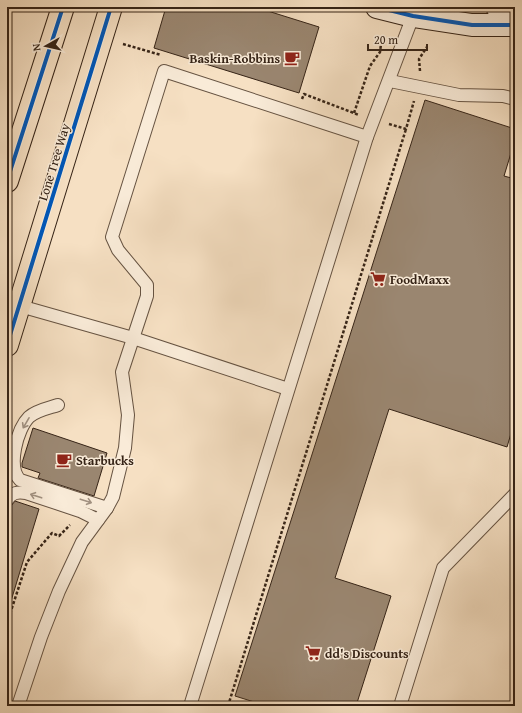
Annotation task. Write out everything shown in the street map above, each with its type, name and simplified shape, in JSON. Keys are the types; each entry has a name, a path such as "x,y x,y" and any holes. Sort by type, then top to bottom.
{"main road":[{"path":"7,181 63,7"},
{"name":"Lone Tree Way","path":"7,345 111,7"}],"street":[{"path":"377,7 421,12 472,25 515,25"},
{"path":"497,7 515,8"}],"lane":[{"path":"190,706 367,137 421,12"},
{"path":"18,706 41,637 59,591 82,542 107,508 113,497 125,448 128,415 122,372 147,296 147,285 118,250 112,237 164,71 367,137"},
{"path":"390,82 459,96 503,96 515,99"},
{"path":"20,306 133,338 288,389"},
{"path":"58,405 36,412 24,424 13,457 16,475 20,480 107,508"},
{"path":"7,500 10,496 17,492 26,493 83,512 98,520"},
{"path":"400,706 443,568 515,494"}],"path":[{"path":"354,113 370,66 380,52 381,44 379,39"},
{"path":"123,44 165,57"},
{"path":"228,706 406,129 420,71 419,59 426,46"},
{"path":"301,100 304,94 354,113 406,129"},
{"path":"7,623 27,562 52,533 59,536 83,512"}],"building":[{"path":"166,7 255,7 319,27 299,93 154,48"},
{"path":"425,100 515,129 515,140 504,176 515,179 515,420 507,447 389,409 335,578 391,596 356,706 267,706 235,696"},
{"name":"Starbucks","path":"33,428 107,453 94,496 38,478 40,473 22,467"},
{"path":"15,501 39,509 11,601 7,600 7,518 11,506"}],"marked path":[{"path":"7,9 10,26"}],"cycle path":[{"path":"7,181 63,7"},
{"path":"7,345 111,7"},
{"path":"377,7 413,16 472,25 515,25"}],"place":[{"name":"Baskin-Robbins","path":"292,58"},
{"name":"FoodMaxx","path":"378,279"},
{"name":"Starbucks","path":"64,460"},
{"name":"dd's Discounts","path":"313,653"}]}
